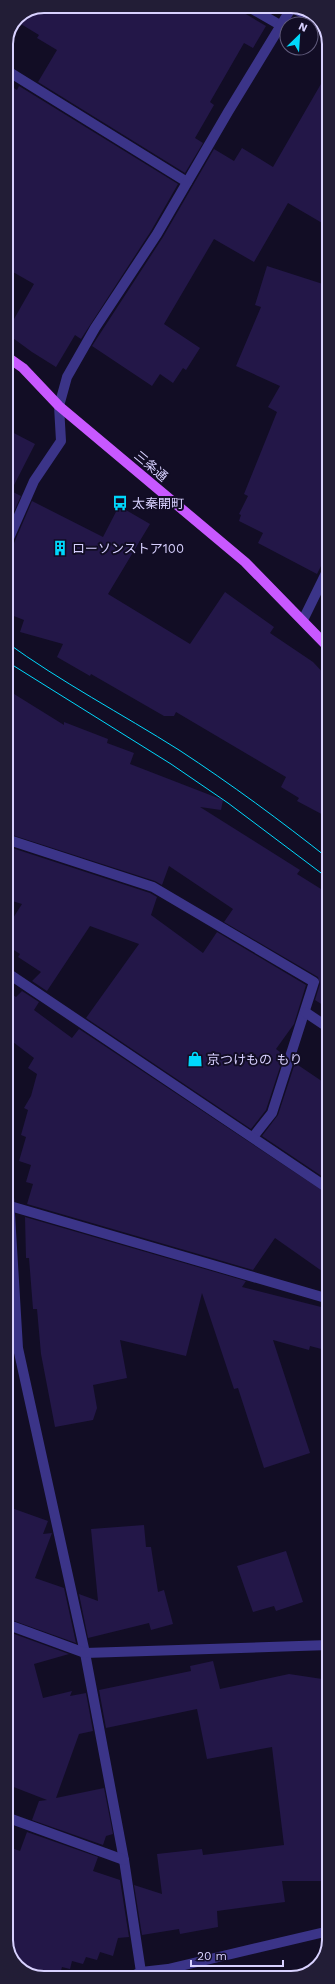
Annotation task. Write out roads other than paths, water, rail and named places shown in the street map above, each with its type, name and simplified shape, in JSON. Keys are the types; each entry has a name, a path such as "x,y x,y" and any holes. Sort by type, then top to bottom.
{"main road":[{"name":"三条通","path":"13,361 23,368 59,406 245,562 322,640"}],"street":[{"path":"259,13 279,25"},
{"path":"13,529 34,481 61,441 59,406 67,377 95,328 157,234 279,28"},
{"path":"13,74 187,182"},
{"path":"303,620 322,581"},
{"path":"13,841 153,887 314,982 272,1113 253,1137"},
{"path":"13,977 322,1184"},
{"path":"305,1012 322,1023"},
{"path":"13,1207 322,1297"},
{"path":"13,1259 18,1348 85,1653 124,1860 141,1971"},
{"path":"13,1627 85,1653 322,1645"},
{"path":"13,1820 124,1860"},
{"path":"174,1971 322,1933"}],"tram line":[{"path":"13,647 48,671 179,750 256,803 322,854"},
{"path":"13,665 171,764 228,803 322,874"}],"place":[{"name":"太秦開町","path":"120,503"},
{"name":"ローソンストア100","path":"60,548"},
{"name":"京つけもの もり","path":"195,1059"}]}
